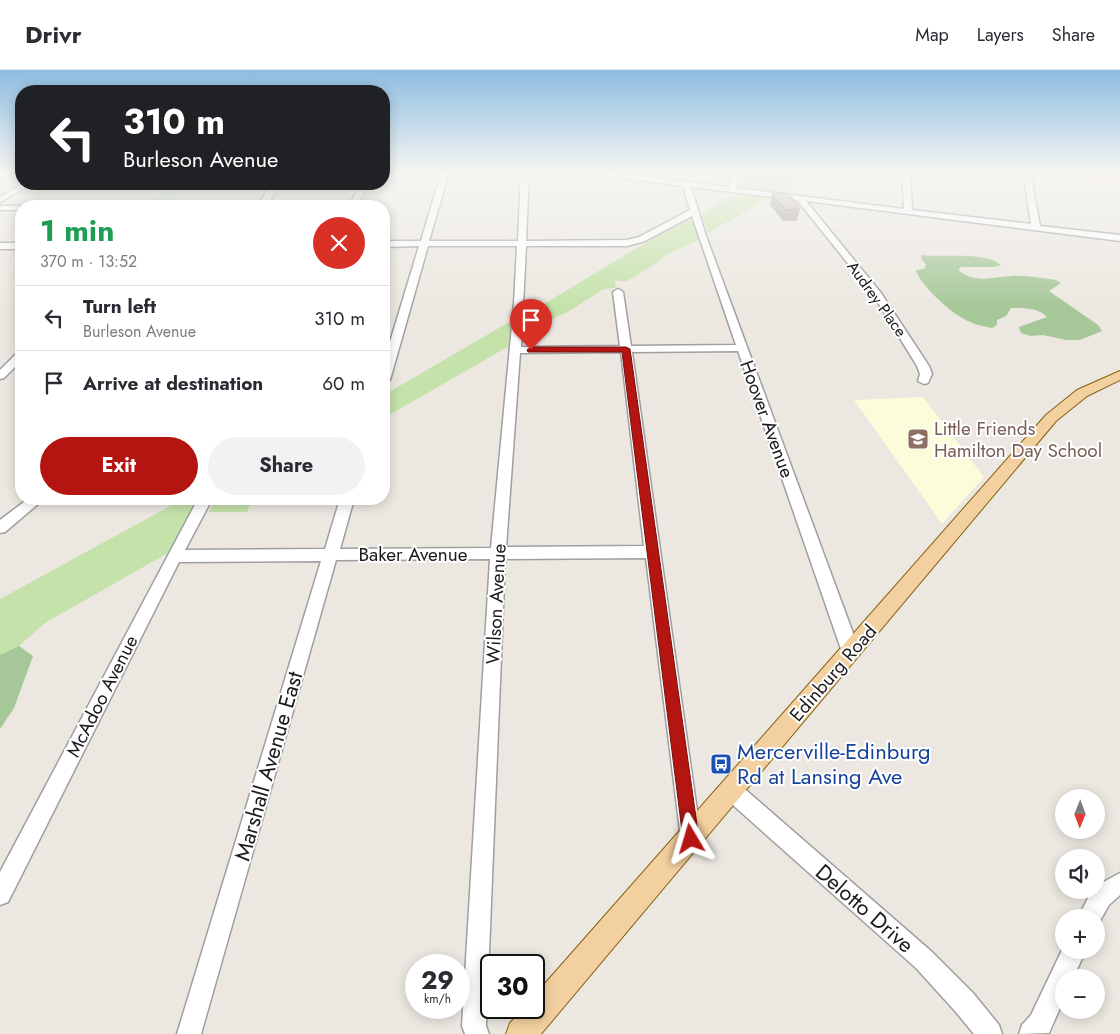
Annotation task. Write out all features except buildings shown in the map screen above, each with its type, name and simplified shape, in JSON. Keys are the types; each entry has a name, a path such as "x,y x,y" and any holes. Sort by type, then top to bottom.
{"main road":[{"name":"Edinburg Road","path":"521,1034 691,839 1051,418 1082,393 1120,374"}],"street":[{"path":"390,360 432,218"},
{"name":"Wilson Avenue","path":"477,1034 474,1026 498,553 515,350 523,218"},
{"path":"390,244 614,244 636,241 681,218"},
{"name":"Hoover Avenue","path":"697,218 851,652"},
{"name":"Audrey Place","path":"815,218 878,295 923,366 926,374 924,381"},
{"path":"956,218 1120,238"},
{"path":"1034,218 1036,228"},
{"path":"0,246 15,246"},
{"path":"618,292 691,839"},
{"path":"515,350 742,348"},
{"path":"0,376 15,361"},
{"path":"0,528 29,505"},
{"name":"McAdoo Avenue","path":"0,894 202,505"},
{"name":"Marshall Avenue East","path":"189,1034 345,505"},
{"name":"Baker Avenue","path":"174,556 653,552"},
{"name":"Delotto Drive","path":"732,791 924,960 964,1002 990,1034"},
{"path":"1093,909 1097,900 1110,888 1120,884"},
{"path":"1031,1034 1040,1024 1070,959"}],"shaded area":[{"path":"922,255 975,256 1001,265 994,267 961,267 958,270 971,277 1017,276 1056,280 1061,283 1049,291 1098,325 1102,331 1080,340 1066,340 1043,335 1030,336 1021,333 1019,327 1047,317 1039,311 1025,308 1011,308 1006,316 997,320 997,325 992,328 971,322 948,308 922,281 916,270 924,269 926,265 921,258"},
{"name":"Little Friends Hamilton Day School","path":"923,397 984,477 942,524 854,400"},
{"path":"19,646 33,656 14,708 0,729 0,655"}],"green space":[{"path":"703,218 734,218 708,233"},
{"path":"686,220 693,221 699,240 665,255 660,261 627,281 615,281 616,288 604,289 566,313 524,330 525,315"},
{"path":"511,321 509,346 390,415 390,391"},
{"path":"172,505 193,505 168,553 45,623 19,646 0,655 0,599"},
{"path":"213,505 250,505 247,512 209,512"}],"place":[{"name":"Little Friends Hamilton Day School","path":"918,439"},
{"name":"Mercerville-Edinburg Rd at Lansing Ave","path":"721,764"}],"route":[{"path":"531,350 626,349 691,839"}]}
